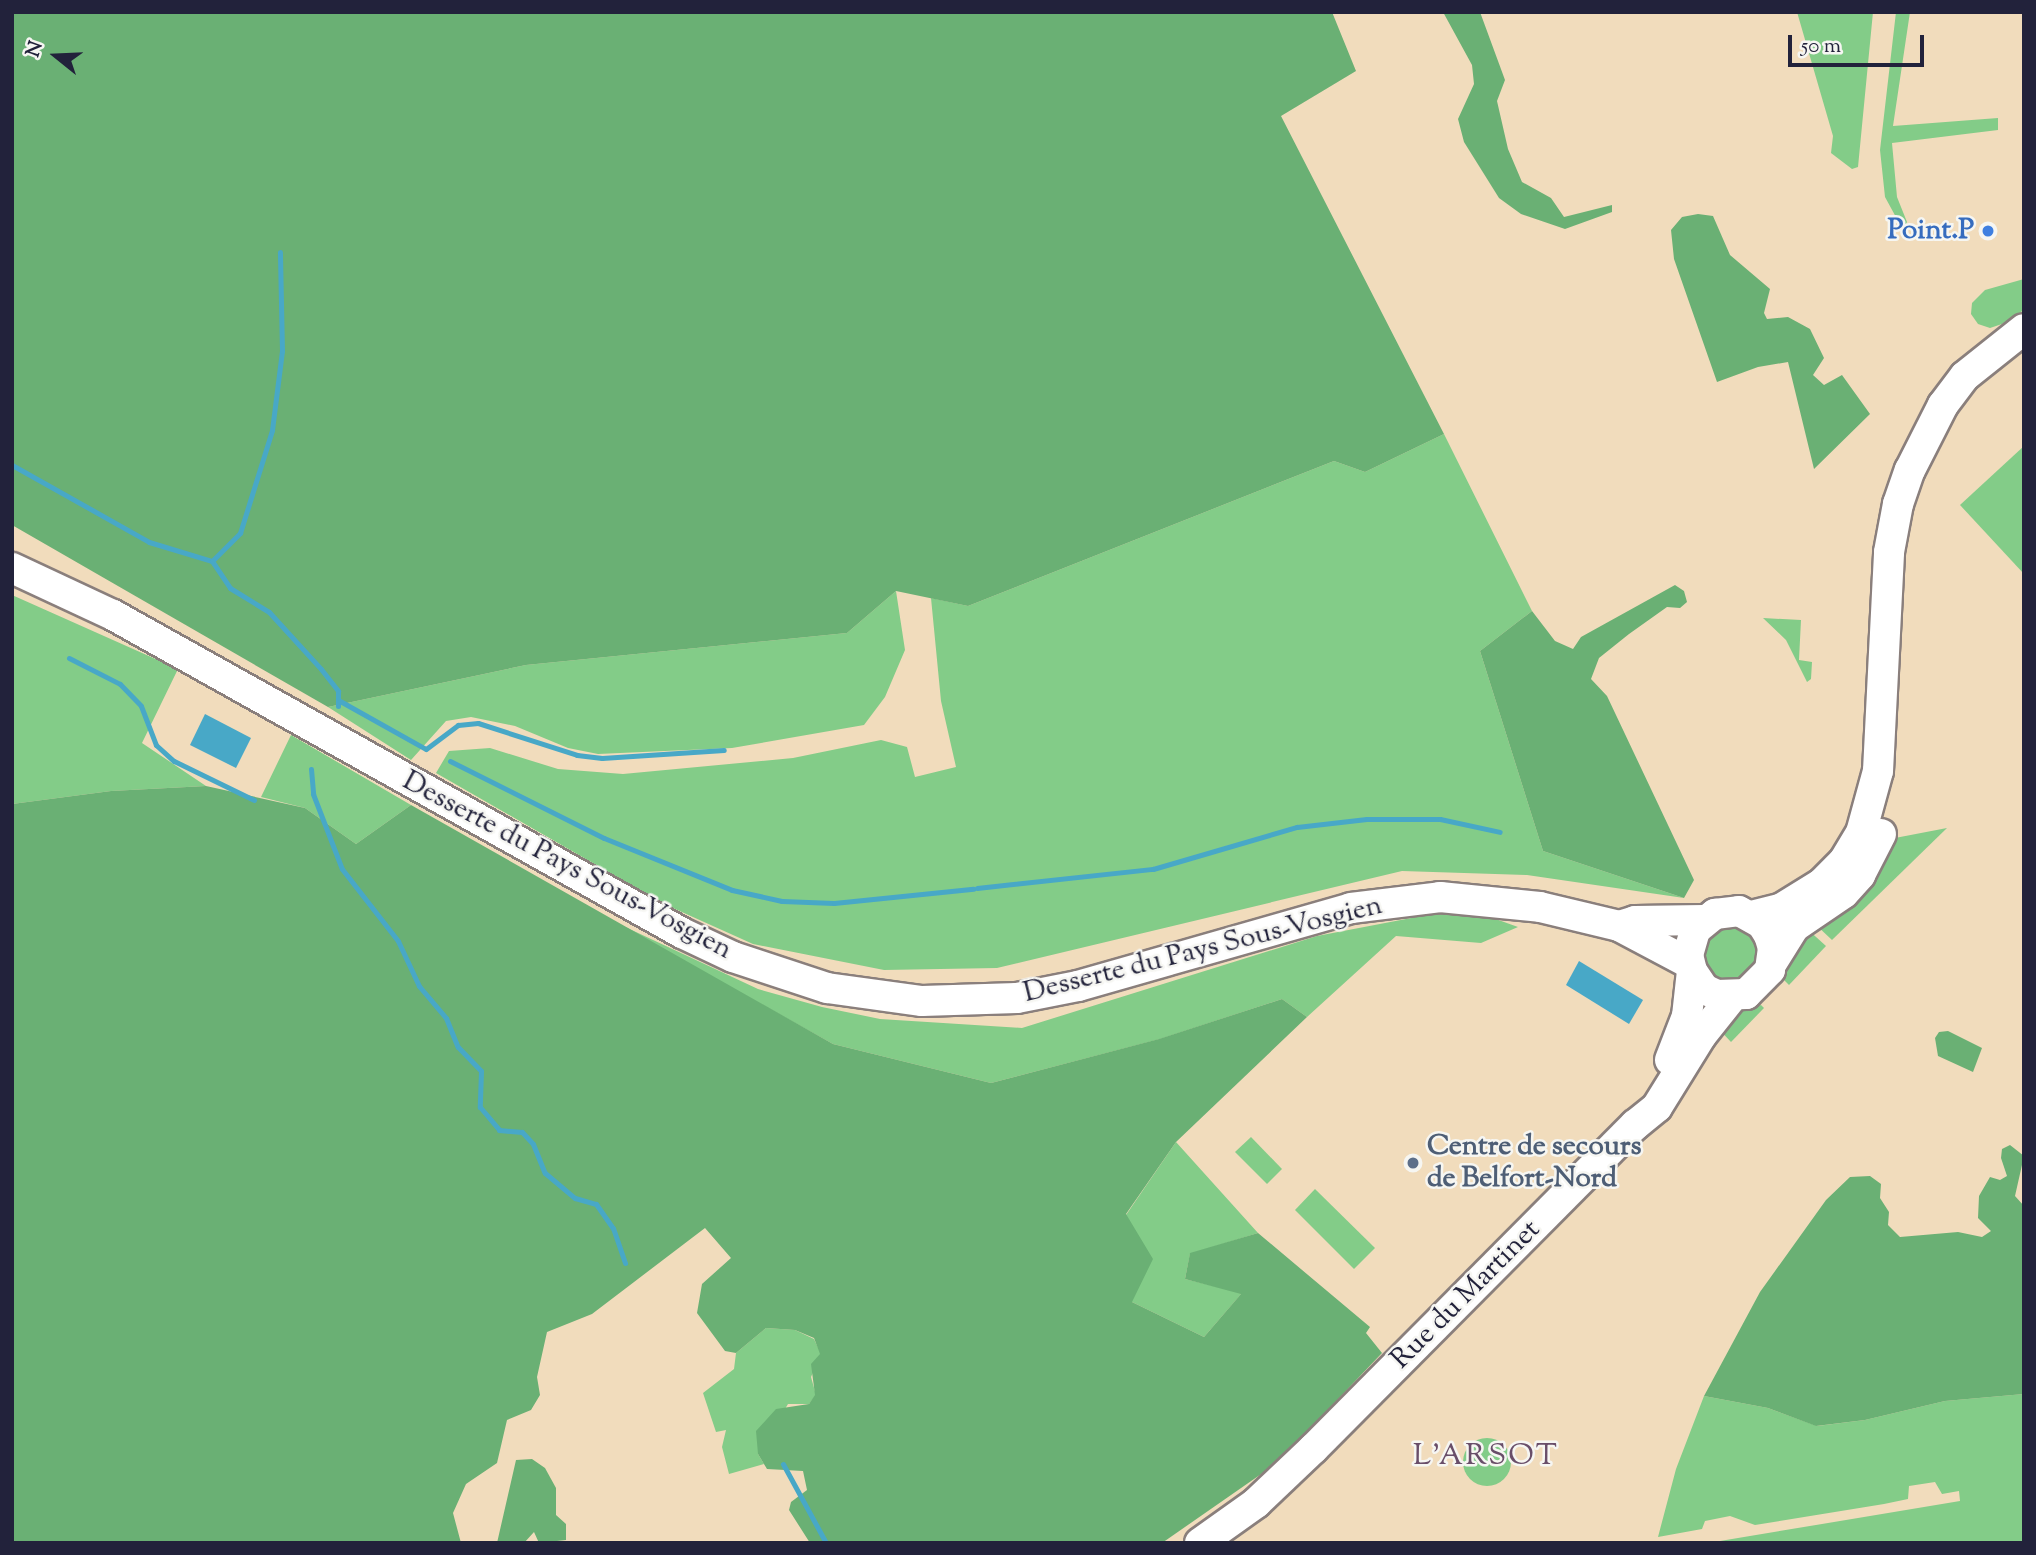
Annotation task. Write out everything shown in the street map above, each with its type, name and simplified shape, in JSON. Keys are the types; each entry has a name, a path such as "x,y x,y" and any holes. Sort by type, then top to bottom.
{"main road":[{"path":"1619,926 1635,921 1704,920 1727,911 1751,916 1782,908 1821,884 1844,861 1861,833 1878,771 1888,563 1898,505 1910,470 1943,405 1965,376 2024,329"},
{"path":"1690,967 1704,989 1732,997 1757,988 1794,927 1844,893 1860,875 1883,827 1899,751 1909,539 1929,477 1959,417 2024,348"},
{"name":"Desserte du Pays Sous-Vosgien","path":"12,568 113,615 682,933 733,957 827,988 922,1001 1017,998 1078,986 1351,908 1440,897 1540,907 1619,926 1690,967"},
{"path":"1751,916 1769,935 1773,961"},
{"path":"1635,1125 1684,1025 1690,941 1704,920"},
{"name":"Rue du Martinet","path":"1202,1542 1256,1503 1313,1449 1635,1125 1657,1107 1701,1036 1732,997"}],"green space":[{"path":"12,12 1332,12 1356,71 1281,116 1444,434 1365,472 1334,461 968,606 896,591 847,633 526,665 328,707 12,525"},
{"path":"1443,12 1480,12 1505,80 1497,101 1508,149 1522,182 1551,198 1564,217 1612,205 1612,212 1565,229 1521,214 1499,198 1464,142 1458,119 1474,84 1472,65"},
{"path":"1797,12 1873,12 1858,167 1852,169 1831,153 1833,136"},
{"path":"1896,12 1910,12 1893,126 1998,118 1998,130 1892,143 1897,197 1907,222 1903,230 1885,197 1880,150"},
{"path":"1698,214 1713,216 1730,255 1770,289 1764,313 1767,319 1788,317 1810,329 1824,358 1813,375 1824,385 1842,375 1870,414 1814,469 1788,362 1758,367 1717,382 1674,259 1671,230 1682,217"},
{"path":"2024,279 2024,310 1990,328 1978,324 1971,314 1972,303 1985,290"},
{"path":"1444,434 1532,611 1480,651 1543,851 1684,898 1527,875 1402,871 997,968 884,970 753,944 664,904 436,773 449,751 490,748 558,769 623,774 793,758 881,740 907,747 915,777 956,767 941,701 931,598 968,606 1334,461 1365,472"},
{"path":"2024,446 2024,574 1960,505"},
{"path":"1675,585 1684,591 1687,602 1680,608 1667,607 1599,658 1591,679 1607,696 1694,880 1684,898 1543,851 1480,651 1532,611 1555,641 1573,649 1581,637"},
{"path":"896,591 905,650 885,697 864,725 732,748 598,754 568,748 515,726 471,717 446,721 411,760 328,707 526,665 847,633"},
{"path":"12,595 178,669 142,743 206,786 111,791 12,804"},
{"path":"1763,618 1801,620 1799,660 1812,662 1811,679 1807,682 1786,640"},
{"path":"291,735 411,805 356,844 305,808 261,797"},
{"path":"206,786 305,808 356,844 411,805 833,1044 991,1083 1159,1039 1282,999 1307,1017 1176,1142 1126,1214 1153,1259 1132,1302 1204,1337 1241,1294 1185,1279 1190,1253 1258,1233 1370,1327 1366,1333 1382,1353 1277,1463 1162,1543 810,1543 789,1510 791,1502 807,1490 803,1471 767,1469 758,1454 756,1431 776,1409 809,1404 815,1395 811,1364 820,1354 814,1338 795,1330 766,1328 736,1353 725,1351 697,1313 702,1284 731,1258 705,1228 592,1314 547,1332 537,1377 540,1395 531,1410 507,1420 497,1463 466,1484 453,1513 461,1543 12,1543 12,804 111,791"},
{"path":"1947,828 1832,940 1814,923 1895,838"},
{"path":"1476,912 1518,927 1481,943 1396,936 1307,1017 1282,999 1160,1039 991,1083 833,1044 606,918 758,989 822,1007 880,1019 1022,1028 1317,936 1427,915"},
{"path":"1730,922 1750,929 1762,947 1755,978 1715,985 1698,948 1702,938"},
{"path":"1805,927 1826,946 1789,985 1784,980 1784,967"},
{"path":"1761,1005 1764,1008 1731,1042 1716,1026 1725,1017"},
{"path":"1948,1031 1982,1048 1973,1072 1938,1056 1935,1038 1939,1032"},
{"path":"1251,1137 1282,1169 1267,1184 1235,1152"},
{"path":"1176,1142 1258,1233 1190,1254 1185,1279 1242,1293 1204,1337 1132,1302 1126,1215"},
{"path":"2010,1145 2024,1156 2015,1196 2024,1206 2024,1394 1945,1401 1865,1420 1816,1426 1768,1408 1704,1396 1760,1292 1826,1200 1850,1177 1870,1176 1881,1184 1880,1198 1889,1212 1888,1225 1900,1237 1958,1232 1982,1237 1991,1231 1978,1218 1979,1196 1990,1177 2000,1180 2007,1176 2001,1158 2002,1149"},
{"path":"1315,1189 1375,1248 1354,1269 1295,1210"},
{"path":"766,1328 795,1330 814,1339 821,1354 811,1377 816,1395 809,1404 788,1404 758,1454 764,1464 729,1474 722,1447 726,1430 716,1432 703,1393 734,1369 736,1353"},
{"path":"2024,1394 2024,1543 1708,1543 1960,1501 1959,1491 1942,1494 1935,1482 1909,1486 1908,1499 1884,1504 1755,1525 1730,1516 1705,1521 1702,1529 1658,1537 1676,1469 1704,1396 1768,1408 1817,1426 1865,1420 1945,1401"},
{"path":"1487,1438 1504,1445 1511,1462 1504,1479 1487,1486 1470,1479 1463,1462 1470,1445"},
{"path":"532,1459 545,1468 556,1488 556,1515 566,1524 566,1540 539,1543 534,1532 524,1543 497,1543 516,1460"}],"water":[{"path":"205,714 251,738 236,768 190,745"},
{"path":"1579,961 1643,1000 1629,1024 1566,985"}],"waterway":[{"path":"212,561 240,533 272,430 282,351 280,252"},
{"path":"12,465 149,542 212,561 230,588 269,612 321,669 338,691 338,706"},
{"path":"69,658 120,684 141,706 156,745 174,761 254,800"},
{"path":"340,701 426,749 458,725 478,723 577,755 602,758 724,750"},
{"path":"450,761 604,838 732,890 782,901 834,903 973,889"},
{"path":"311,769 313,794 342,869 398,941 419,986 446,1018 458,1047 481,1071 480,1107 499,1130 522,1132 533,1144 545,1173 575,1198 596,1204 613,1228 625,1263"},
{"path":"977,888 1153,869 1297,827 1367,819 1440,819 1500,832"},
{"path":"783,1464 826,1543"}],"place":[{"name":"Point.P","path":"1988,231"},
{"name":"Centre de secours de Belfort-Nord","path":"1413,1163"}],"district":[{"name":"L'ARSOT","path":"1486,1457"}]}
